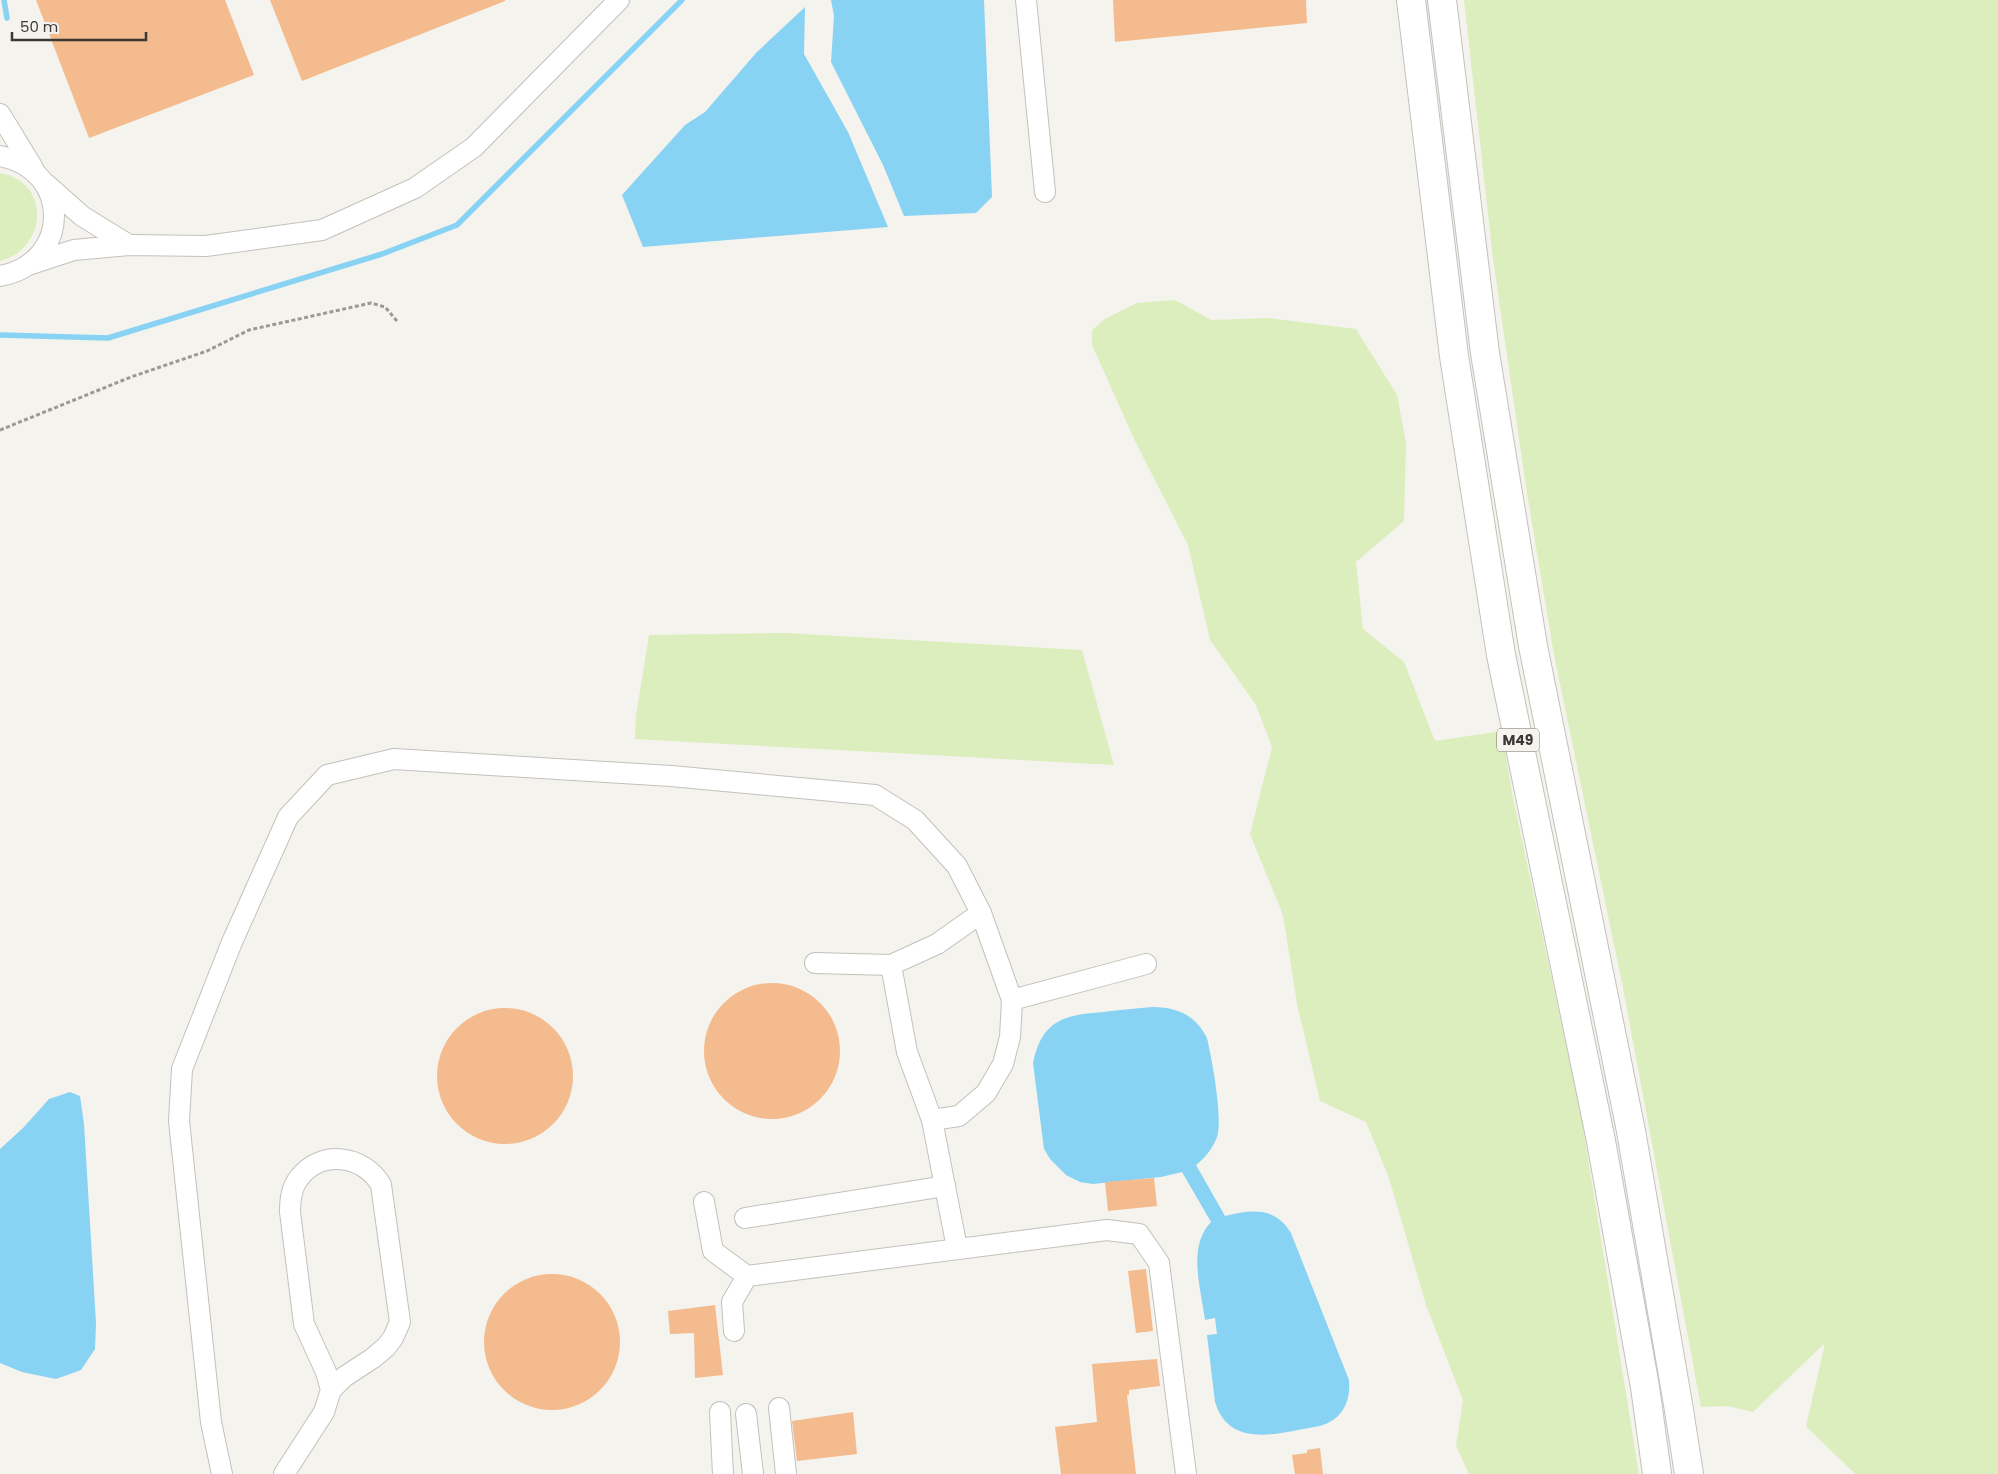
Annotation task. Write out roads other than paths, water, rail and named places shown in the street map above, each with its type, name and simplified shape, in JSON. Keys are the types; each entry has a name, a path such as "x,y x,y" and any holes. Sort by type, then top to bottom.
{"highway":[{"name":"M49","path":"1411,0 1454,356 1501,655 1600,1140 1645,1387 1657,1474"},
{"name":"M49","path":"1442,0 1485,353 1533,646 1631,1131 1689,1474"}],"street":[{"path":"0,276 14,274 31,264 74,250 129,245 206,246 322,230 415,188 474,147 619,0"},
{"path":"1026,0 1045,192"},
{"path":"0,114 52,200 54,215 53,231 46,247 31,264"},
{"path":"0,156 12,158 39,176 82,216 129,245"},
{"path":"222,1474 211,1422 179,1121 182,1069 232,942 288,817 328,775 394,759 671,776 875,795 915,820 957,866 981,913 1012,1000 1010,1037 1003,1064 986,1093 959,1116 932,1120"},
{"path":"815,963 891,965 937,944 981,913"},
{"path":"1012,1000 1146,964"},
{"path":"891,965 907,1052 932,1120 957,1248"},
{"path":"284,1474 324,1412 331,1390 344,1376 373,1358 386,1347 393,1338 400,1322 381,1185 369,1170 354,1161 345,1159 324,1161 314,1165 298,1179 290,1199 304,1324 326,1372 331,1390"},
{"path":"745,1218 945,1186"},
{"path":"704,1202 713,1251 747,1276 1107,1230 1139,1234 1159,1264 1186,1474"},
{"path":"734,1331 732,1302 747,1276"},
{"path":"780,1408 786,1474"},
{"path":"720,1412 723,1474"},
{"path":"746,1414 753,1474"}],"water":[{"path":"831,0 984,0 992,197 976,213 904,216 883,165 831,62 834,16"},
{"path":"805,7 804,54 848,132 888,227 643,247 622,195 685,125 705,112 756,53"},
{"path":"1162,1007 1185,1014 1203,1030 1207,1038 1216,1088 1219,1116 1218,1128 1217,1137 1213,1145 1206,1156 1196,1165 1225,1216 1244,1212 1270,1214 1285,1224 1291,1233 1349,1380 1347,1403 1339,1415 1328,1423 1290,1432 1259,1435 1245,1433 1232,1427 1222,1417 1215,1402 1207,1335 1217,1334 1215,1318 1205,1320 1198,1268 1199,1243 1211,1222 1182,1172 1161,1177 1093,1184 1080,1182 1066,1175 1050,1159 1044,1149 1033,1063 1042,1037 1057,1022 1077,1015"},
{"path":"70,1092 80,1096 84,1124 96,1323 95,1349 81,1370 56,1379 22,1372 0,1363 0,1149 23,1128 49,1099"}],"waterway":[{"path":"4,0 7,18"},
{"path":"0,335 108,338 382,254 457,225 682,0"}]}
